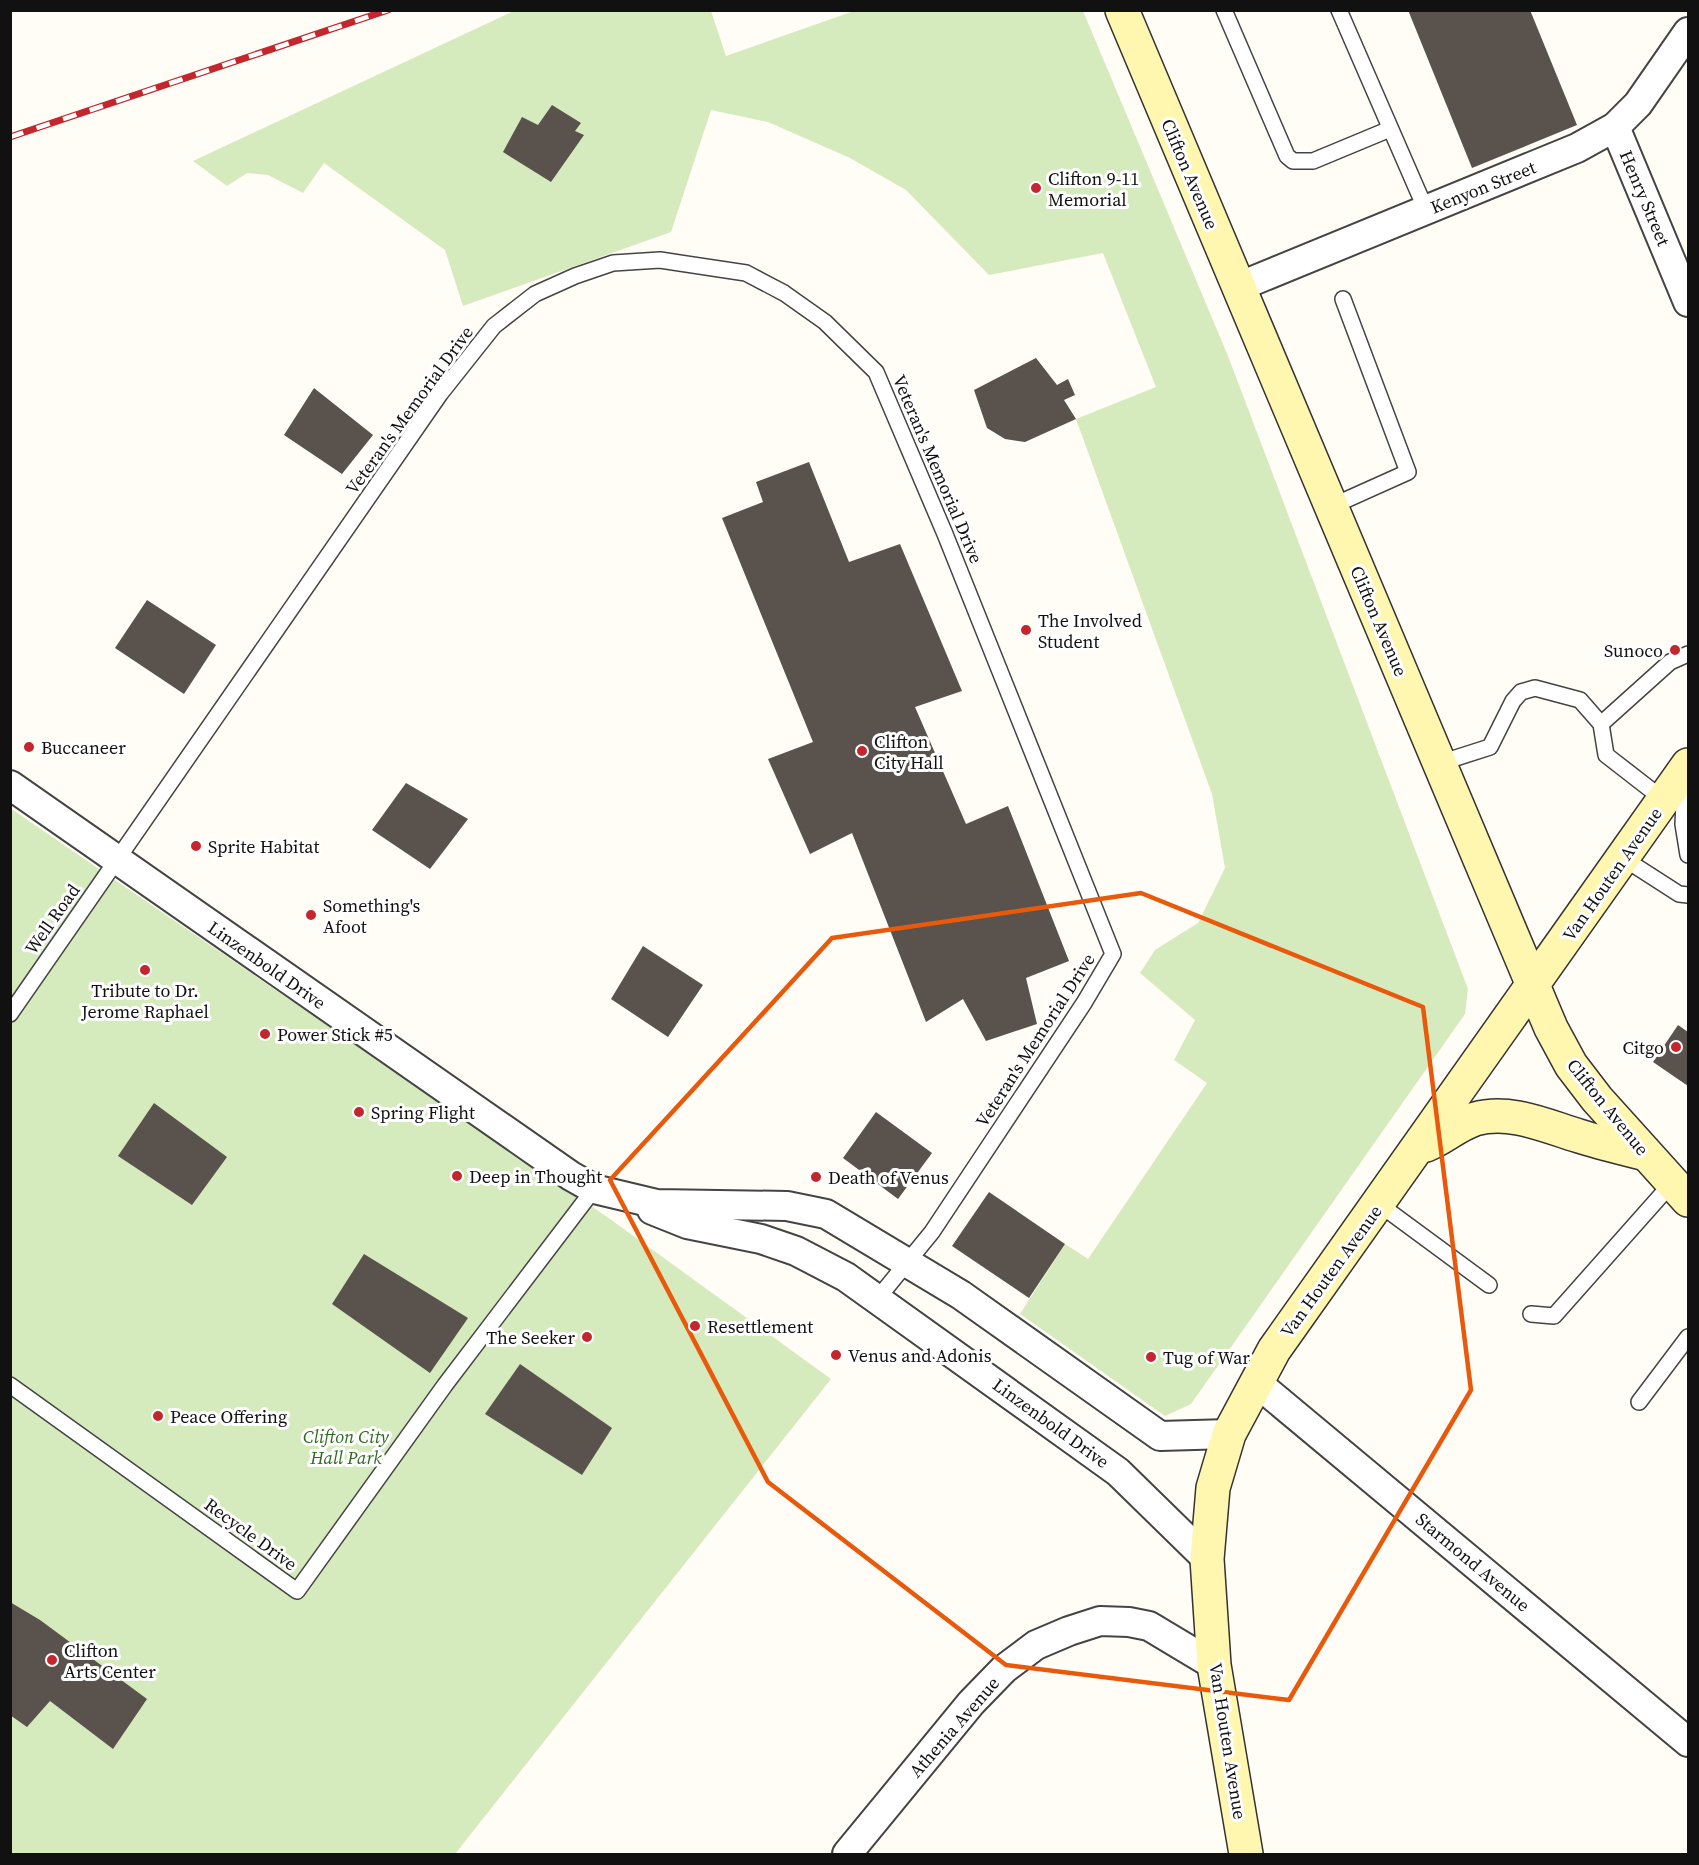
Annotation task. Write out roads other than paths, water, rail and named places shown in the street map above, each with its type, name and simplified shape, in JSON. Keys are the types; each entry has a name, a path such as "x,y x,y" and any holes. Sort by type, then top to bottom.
{"main road":[{"name":"Clifton Avenue","path":"1122,10 1551,1028 1571,1065 1597,1099 1680,1192"},
{"name":"Van Houten Avenue","path":"1246,1854 1214,1665 1207,1559 1213,1488 1229,1434 1274,1350 1687,767"},
{"path":"1419,1148 1435,1141 1452,1129 1477,1119 1500,1116 1540,1123 1646,1154"}],"street":[{"name":"Kenyon Street","path":"1238,287 1577,148 1615,128 1638,104 1689,32"},
{"name":"Henry Street","path":"1615,128 1689,302"},
{"name":"Linzenbold Drive","path":"10,785 111,868 544,1158 605,1192 687,1224 761,1239 796,1251 846,1277 1118,1472 1207,1559"},
{"name":"Linzenbold Drive","path":"605,1192 657,1204 787,1206 826,1214 961,1295 1160,1436 1229,1434"},
{"name":"Starmond Avenue","path":"1257,1383 1689,1742"},
{"name":"Athenia Avenue","path":"847,1854 971,1703 1004,1669 1036,1645 1100,1621 1129,1622 1149,1626 1214,1665"}],"lane":[{"path":"1224,10 1287,156 1293,161 1313,161 1390,129"},
{"path":"1339,10 1426,210"},
{"name":"Veteran's Memorial Drive","path":"111,868 441,394 494,326 535,294 575,276 613,263 660,260 746,273 784,293 825,322 876,372 945,534 1113,954 1084,1003 938,1223 878,1298"},
{"path":"1330,507 1408,472 1343,299"},
{"path":"1601,724 1670,662 1689,654"},
{"path":"1440,763 1490,747 1513,701 1521,692 1534,688 1580,700 1601,724 1606,755 1664,800"},
{"path":"1687,767 1683,824 1689,855"},
{"path":"1623,858 1679,894 1689,895"},
{"name":"Well Road","path":"10,1014 111,868"},
{"name":"Recycle Drive","path":"10,1385 297,1591 445,1385 605,1192"},
{"path":"1531,1314 1554,1316 1680,1192"},
{"path":"1379,1204 1489,1285"},
{"path":"1639,1402 1689,1337"}],"railway":[{"path":"10,137 388,10"}],"place":[{"name":"Clifton 9-11 Memorial","path":"1036,188"},
{"name":"The Involved Student","path":"1026,630"},
{"name":"Sunoco","path":"1675,650"},
{"name":"Buccaneer","path":"29,747"},
{"name":"Clifton City Hall","path":"862,751"},
{"name":"Sprite Habitat","path":"196,846"},
{"name":"Something's Afoot","path":"311,915"},
{"name":"Tribute to Dr. Jerome Raphael","path":"145,970"},
{"name":"Power Stick #5","path":"265,1034"},
{"name":"Citgo","path":"1676,1047"},
{"name":"Spring Flight","path":"359,1112"},
{"name":"Deep in Thought","path":"457,1176"},
{"name":"Death of Venus","path":"816,1177"},
{"name":"Resettlement","path":"695,1326"},
{"name":"The Seeker","path":"587,1337"},
{"name":"Venus and Adonis","path":"836,1355"},
{"name":"Tug of War","path":"1151,1357"},
{"name":"Peace Offering","path":"158,1416"},
{"name":"Clifton Arts Center","path":"52,1660"}],"park label":[{"name":"Clifton City Hall Park","path":"346,1446"}]}
